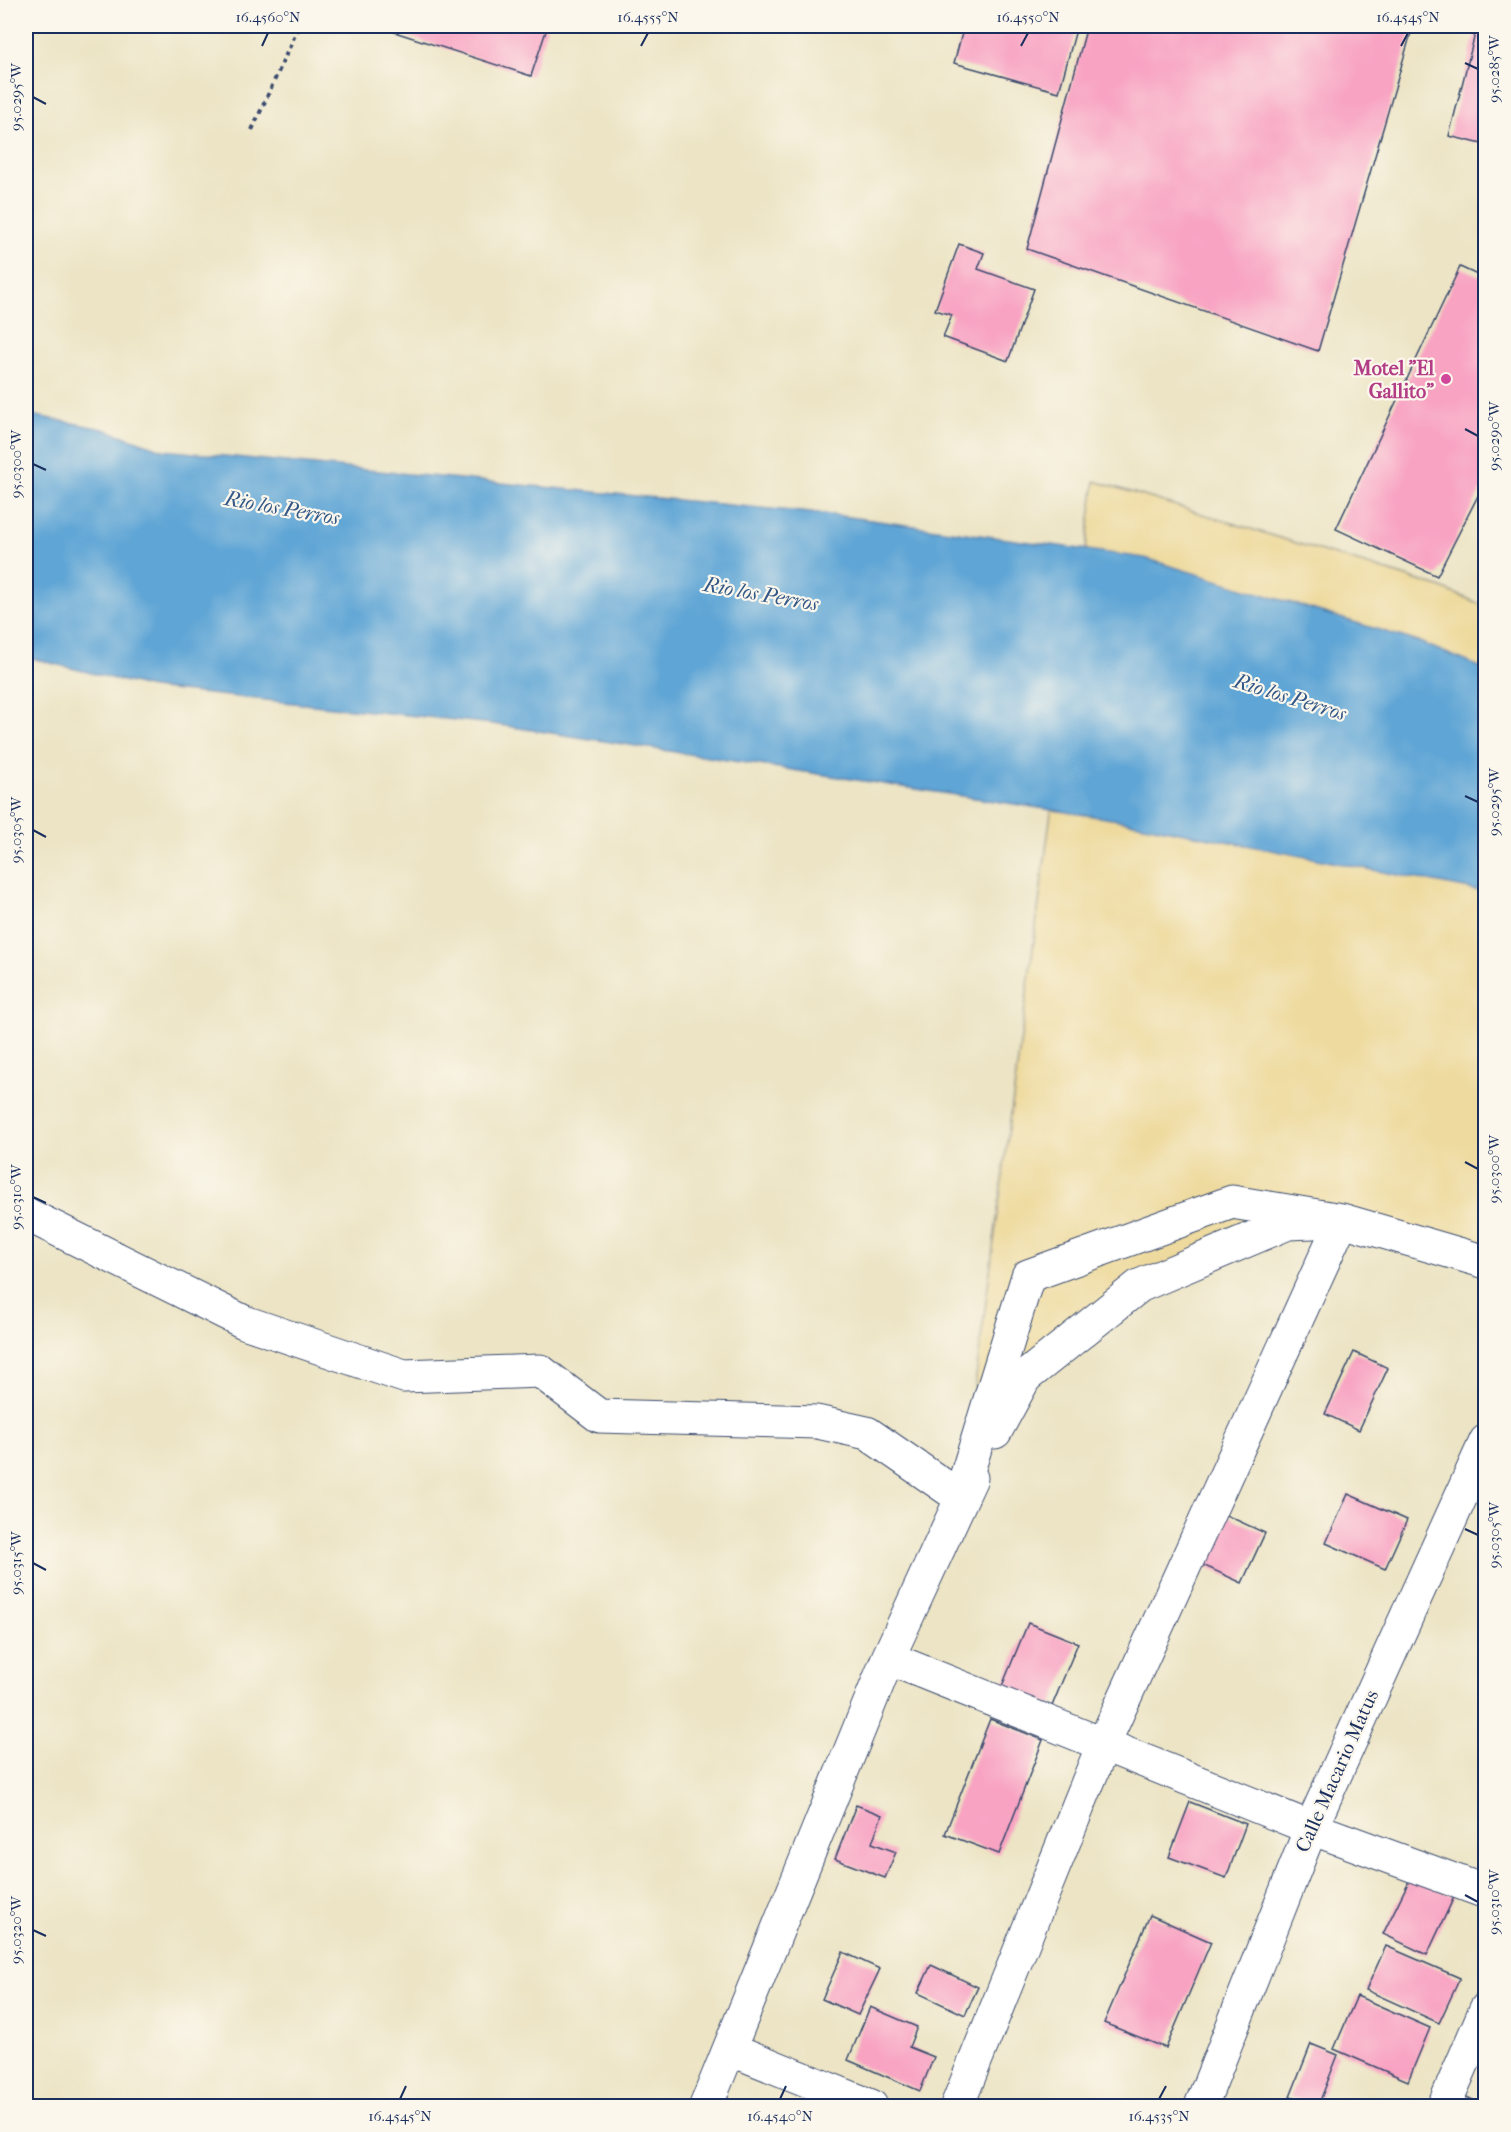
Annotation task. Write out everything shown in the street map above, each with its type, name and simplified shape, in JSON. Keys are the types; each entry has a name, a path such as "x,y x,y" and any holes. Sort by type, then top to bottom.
{"street":[{"path":"960,1497 1028,1276 1232,1202 1342,1220 1485,1262"},
{"path":"26,1214 244,1322 404,1376 540,1371 599,1416 817,1422 867,1433 960,1497"},
{"path":"706,2106 888,1658 960,1497 1025,1377 1139,1286 1288,1223 1342,1220"},
{"path":"957,2106 1103,1745 1342,1220"},
{"name":"Calle Macario Matus","path":"1201,2106 1311,1828 1485,1440"},
{"path":"888,1658 1311,1828 1485,1892"},
{"path":"1444,2106 1485,2009"},
{"path":"730,2049 871,2106"}],"path":[{"path":"252,130 299,26"}],"sand":[{"path":"1095,481 1439,587 1485,606 1485,1262 1342,1220 1139,1286 1025,1377 960,1497"}],"water":[{"name":"Rio los Perros","path":"26,414 103,429 163,450 842,516 1145,558 1422,643 1485,669 1485,892 1118,820 493,724 152,688 26,657"}],"building":[{"path":"376,26 540,26 547,28 531,76"},
{"path":"964,26 1077,26 1059,92 954,63"},
{"path":"1087,26 1413,26 1318,351 1027,249"},
{"path":"1477,26 1486,26 1486,145 1449,136"},
{"path":"959,244 984,253 978,269 1034,289 1008,361 943,337 952,315 935,310"},
{"name":"Motel \"El Gallito\"","path":"1460,267 1486,279 1486,480 1437,576 1336,529"},
{"path":"1354,1352 1388,1368 1359,1430 1325,1414"},
{"path":"1348,1494 1407,1520 1385,1569 1326,1543"},
{"path":"1219,1512 1265,1533 1242,1583 1196,1562"},
{"path":"1028,1623 1078,1643 1052,1706 1002,1686"},
{"path":"990,1719 1043,1740 999,1854 945,1834"},
{"path":"1190,1802 1246,1824 1226,1878 1169,1857"},
{"path":"856,1805 882,1815 872,1843 896,1852 885,1878 835,1859"},
{"path":"1411,1877 1454,1897 1427,1955 1383,1934"},
{"path":"1150,1915 1211,1942 1166,2048 1104,2023"},
{"path":"1386,1946 1460,1978 1439,2023 1366,1990"},
{"path":"843,1952 880,1969 858,2015 822,1999"},
{"path":"931,1965 978,1987 965,2015 918,1993"},
{"path":"1357,1996 1430,2028 1408,2081 1334,2049"},
{"path":"870,2007 917,2027 909,2047 934,2057 920,2091 848,2060"},
{"path":"1311,2044 1338,2055 1318,2106 1290,2097"},
{"path":"1460,2094 1486,2106 1455,2106"}],"place":[{"name":"Motel \"El Gallito\"","path":"1446,379"}]}
